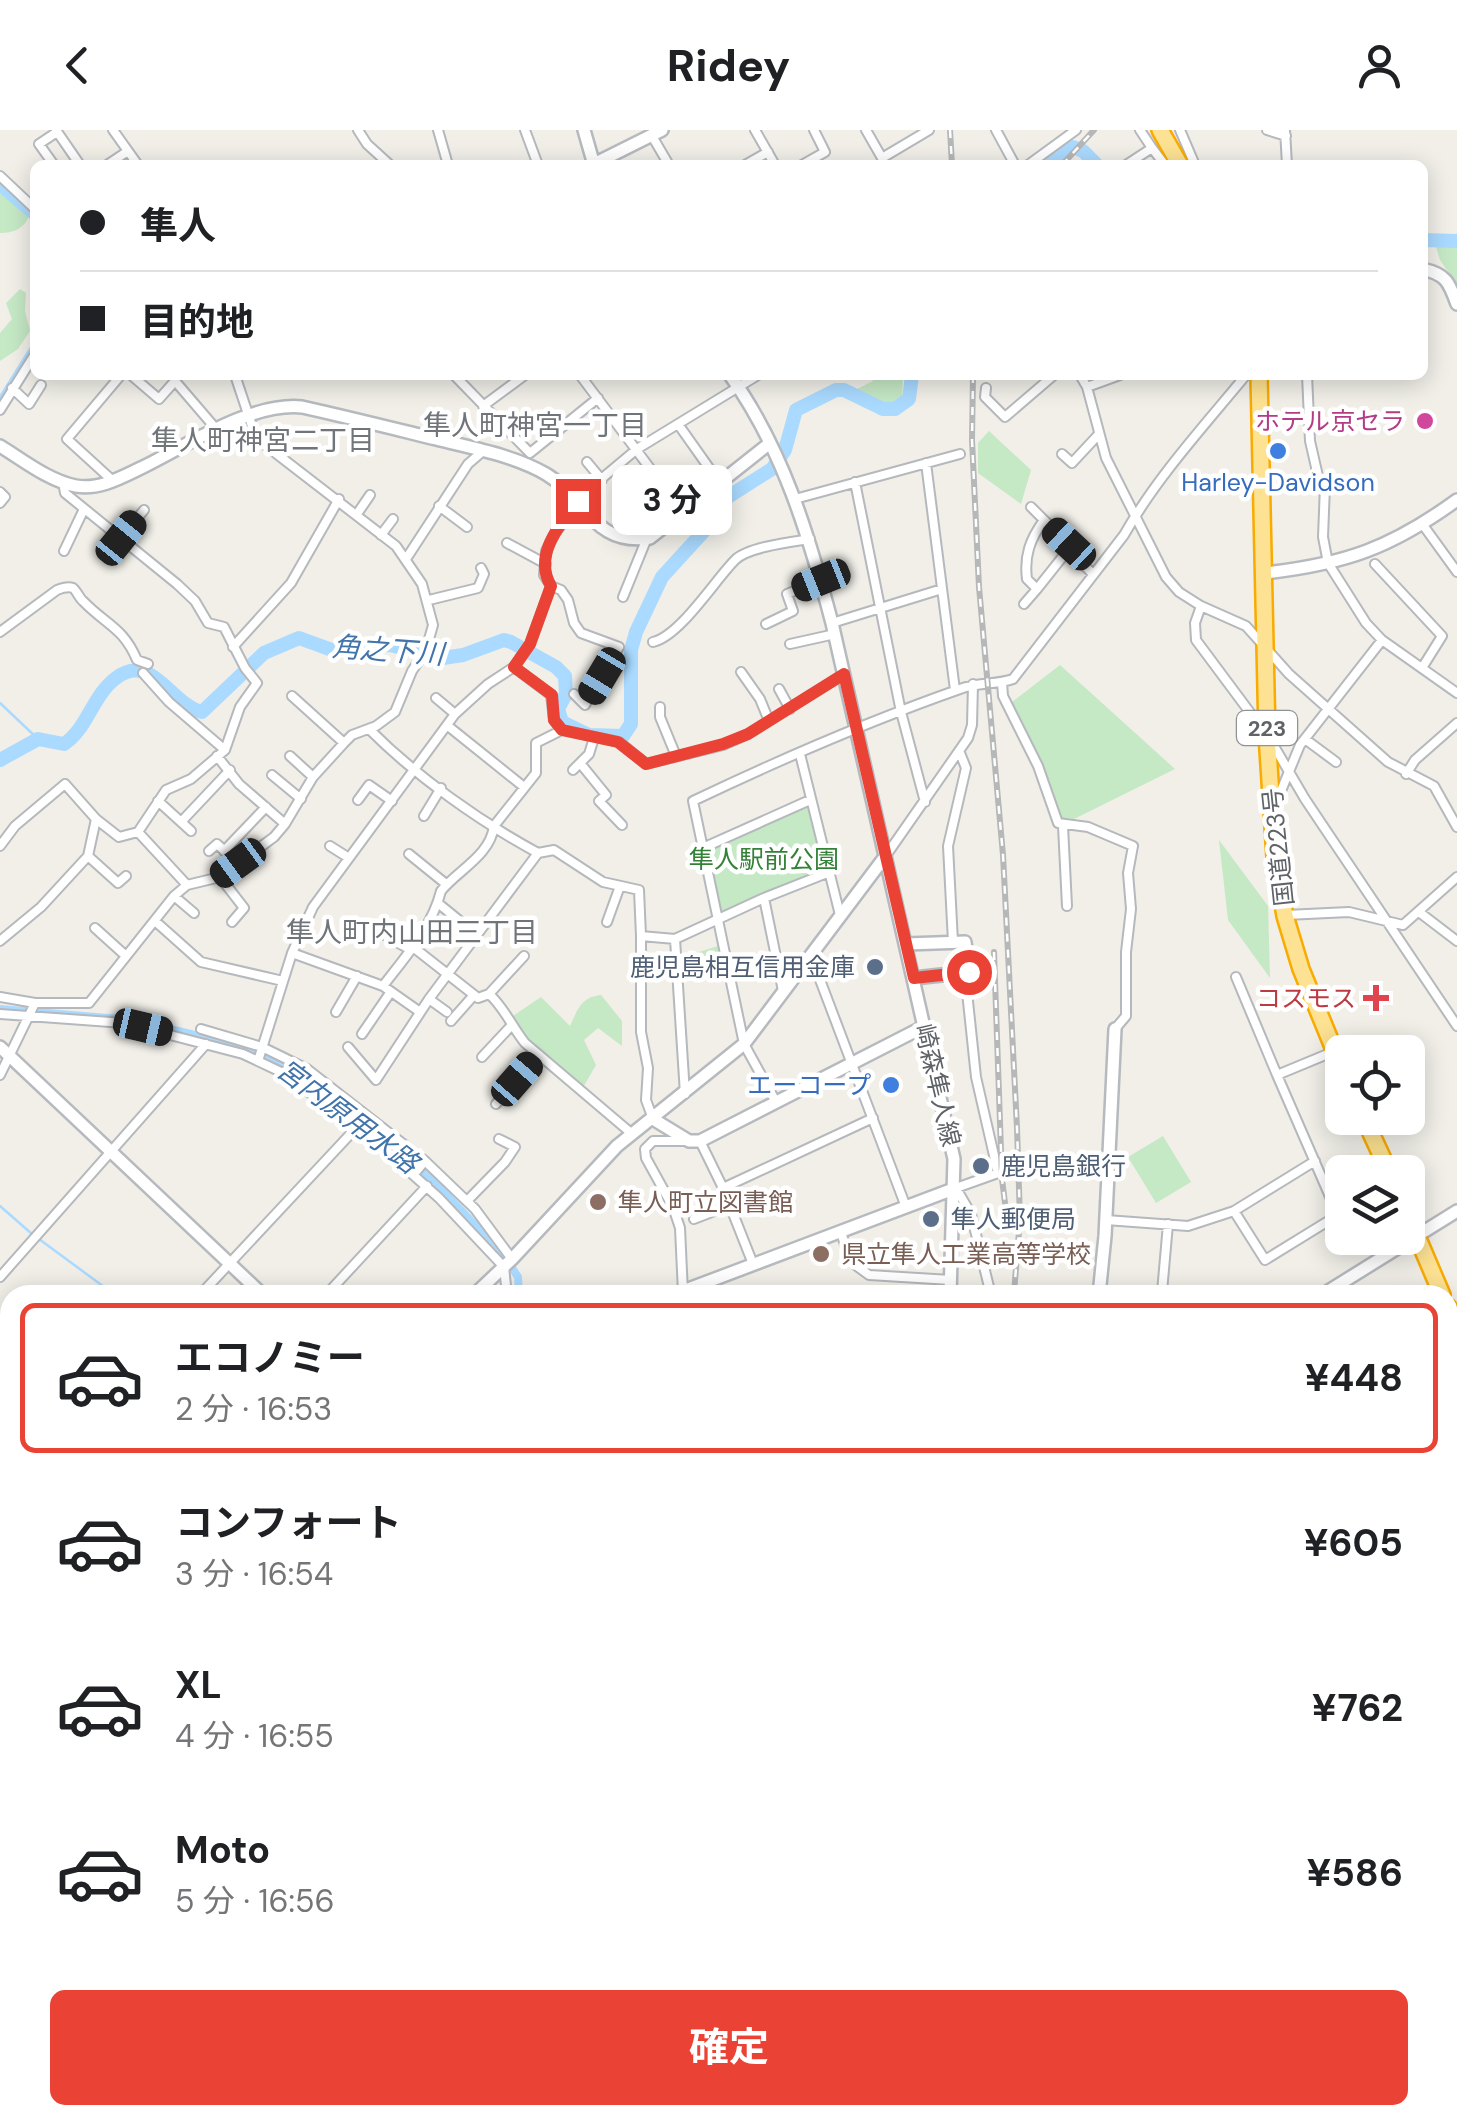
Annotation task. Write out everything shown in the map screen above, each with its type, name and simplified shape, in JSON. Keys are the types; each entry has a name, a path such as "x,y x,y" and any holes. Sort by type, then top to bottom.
{"highway":[{"path":"1160,130 1177,160"},
{"name":"国道223号","path":"1259,380 1267,735 1275,857 1285,916 1328,1035"},
{"path":"1424,1255 1438,1285"}],"street":[{"path":"114,130 133,158"},
{"path":"358,130 366,144 384,160"},
{"path":"438,130 447,160"},
{"path":"525,130 536,160"},
{"path":"584,130 593,160"},
{"path":"767,130 756,132 772,160"},
{"path":"811,160 825,152 814,130"},
{"path":"866,130 883,160"},
{"path":"887,160 929,130"},
{"path":"996,130 1012,160"},
{"path":"1035,160 1076,130"},
{"path":"1140,130 1161,160"},
{"path":"1180,130 1193,160"},
{"path":"1267,130 1285,133 1287,160"},
{"path":"50,160 39,144 56,131 77,160"},
{"path":"604,160 657,133 667,160"},
{"path":"1134,160 1152,148"},
{"path":"754,160 768,152"},
{"path":"0,176 30,204"},
{"path":"1428,271 1445,277 1457,304"},
{"path":"0,410 30,361"},
{"path":"112,482 67,439 116,380"},
{"path":"138,380 159,399 176,381 217,430"},
{"path":"0,997 34,1003 89,1004 174,896 187,886 220,877 286,824 313,778 344,743 395,712 424,654 433,625 429,600 406,559 357,514 259,441 246,416 236,380"},
{"path":"459,380 530,453 532,468"},
{"path":"483,406 517,380"},
{"path":"584,380 682,510"},
{"name":"崎森隼人線","path":"734,380 796,498 834,629 954,1159 951,1285"},
{"path":"574,694 585,705 619,647 581,633 568,600 544,575 546,551 555,533 578,501 637,449 752,380"},
{"path":"986,388 985,397 1005,417 1048,380"},
{"path":"1083,380 1106,458 1166,577 1200,606 1246,626 1329,712 1406,774 1434,786 1457,827"},
{"path":"1087,388 1107,380"},
{"path":"776,1102 744,1044 693,801 955,690 1012,678 1242,380"},
{"path":"1307,380 1310,441 1318,476 1326,486 1322,536 1328,563 1366,623 1382,640 1457,693"},
{"path":"12,388 29,404 41,385"},
{"path":"530,453 598,398"},
{"path":"0,446 63,482 89,487 112,482 246,416 280,406 302,407 484,451 532,468 558,482 606,532 629,540 647,538"},
{"path":"678,424 719,482"},
{"path":"1062,454 1072,463 1099,434"},
{"path":"623,596 647,538 770,443"},
{"path":"406,559 468,464 484,451"},
{"path":"796,498 960,454"},
{"path":"587,462 602,480"},
{"path":"926,463 955,690"},
{"path":"0,846 14,826 65,784 96,819 119,837 138,832 166,790 191,779 221,753 240,707 256,688 256,679 247,671 224,626 208,623 195,601 177,584 64,493 63,482"},
{"path":"855,482 901,712 925,802"},
{"path":"0,492 5,497 0,503"},
{"path":"357,514 370,495"},
{"path":"234,646 292,582 339,500"},
{"path":"1265,573 1310,570 1390,542 1457,500"},
{"path":"440,506 467,527"},
{"path":"1024,604 1069,544 1031,507"},
{"path":"64,551 84,509"},
{"path":"121,538 144,510"},
{"path":"381,534 393,519"},
{"path":"1037,589 1027,579 1025,566 1033,534 1044,520"},
{"path":"1422,524 1457,572"},
{"path":"653,642 671,634 737,558 810,539"},
{"path":"507,543 546,564"},
{"path":"1068,550 1092,573"},
{"path":"1375,564 1442,636 1422,668"},
{"path":"429,600 478,588 484,574 480,568"},
{"path":"766,624 793,611 786,594 821,580"},
{"path":"258,1061 292,953 313,908 456,714 488,684 514,667 530,644 551,586"},
{"path":"0,632 57,590 68,587 120,631 137,660 148,664"},
{"path":"790,644 942,589"},
{"path":"1200,606 1196,640 1267,735 1304,798 1457,1026"},
{"path":"1272,812 1306,740 1382,640"},
{"path":"514,667 552,695 554,720 562,730 618,742 646,764 723,744 769,722 844,674"},
{"path":"741,672 760,698 769,722"},
{"path":"143,673 221,753 239,784 286,824"},
{"path":"1002,682 1003,696 1038,766 1055,819 1063,826 1088,827 1134,846 1128,874 1131,908 1126,1016 1115,1029 1099,1285"},
{"path":"485,1285 631,1133 654,1119 744,1044 960,753 972,724 973,684"},
{"path":"778,689 790,709"},
{"path":"292,696 344,743"},
{"path":"436,698 456,714"},
{"path":"660,707 660,717 676,756"},
{"path":"1406,774 1415,760 1457,722"},
{"path":"448,726 524,787"},
{"path":"369,730 441,788 538,853 554,850 603,882 639,890 641,1032 648,1068 646,1100 660,1126 694,1141 723,1188 753,1264"},
{"path":"362,1034 439,904 438,897 446,884 479,855 493,836 494,826 536,773 536,743 562,730"},
{"path":"1450,731 1457,740"},
{"path":"572,770 589,754 594,738"},
{"path":"1306,740 1336,762"},
{"path":"953,942 948,846 966,768 960,753"},
{"path":"800,754 840,916"},
{"path":"290,756 313,778"},
{"path":"580,763 606,795 600,801 622,826"},
{"path":"181,822 230,770"},
{"path":"272,774 302,798"},
{"path":"358,800 369,784 392,801"},
{"path":"424,816 441,788"},
{"path":"705,848 810,800"},
{"path":"158,801 190,831"},
{"path":"222,850 266,808"},
{"path":"0,941 41,907 88,856 96,819"},
{"path":"1063,826 1067,906"},
{"path":"138,832 187,886"},
{"path":"214,832 222,850"},
{"path":"210,852 216,844 238,863"},
{"path":"330,846 350,858"},
{"path":"348,1048 376,1080 429,999 538,853"},
{"path":"409,854 446,884"},
{"path":"88,856 118,883 126,876"},
{"path":"641,936 676,939 827,874"},
{"path":"220,877 244,908 232,922"},
{"path":"1285,916 1349,912 1403,925 1457,877"},
{"path":"607,922 620,886"},
{"path":"174,896 194,913"},
{"path":"764,898 783,991"},
{"path":"439,904 476,935"},
{"path":"1418,912 1457,940"},
{"path":"155,921 201,962 282,981"},
{"path":"370,926 412,949 478,998 488,994 524,956"},
{"path":"94,928 126,956"},
{"path":"676,939 685,1094"},
{"path":"906,944 965,942 969,972 914,978"},
{"path":"328,964 334,952"},
{"path":"292,953 357,976 420,1012"},
{"path":"811,956 906,1207"},
{"path":"703,1285 998,1173 974,1062 965,973"},
{"path":"336,1012 357,976"},
{"path":"1234,1211 1265,1260 1338,1215 1236,976"},
{"path":"488,994 538,1055 631,1133"},
{"path":"429,999 449,1016 474,995"},
{"path":"0,1075 34,1003"},
{"path":"0,1014 124,1022 258,1061 305,1087 357,1127 414,1174 508,1263"},
{"path":"482,1057 511,1026"},
{"path":"684,1285 678,1218 645,1149 653,1141 694,1141 924,1026"},
{"path":"201,1029 262,1047 307,1069 425,1161 467,1202 508,1263 507,1285"},
{"path":"0,1277 206,1044"},
{"path":"0,1047 253,1285"},
{"path":"496,1104 538,1055"},
{"path":"1277,1075 1325,1055"},
{"path":"723,1188 873,1118"},
{"path":"210,1285 357,1127"},
{"path":"467,1202 516,1147 499,1139"},
{"path":"414,1174 425,1161"},
{"path":"1106,1220 1188,1226 1234,1211 1314,1161"},
{"path":"335,1285 427,1186"},
{"path":"956,1188 971,1214 989,1285"},
{"path":"694,1219 730,1205"},
{"path":"1425,1231 1457,1211"},
{"path":"1163,1285 1168,1224"},
{"path":"841,1232 850,1261 870,1275 951,1280"},
{"path":"1338,1285 1386,1255"}],"green space":[{"path":"0,194 29,216 18,229 0,233"},
{"path":"1457,246 1457,285 1436,247"},
{"path":"20,289 26,293 30,331 18,349 0,361 0,333 12,319 6,303"},
{"path":"903,380 902,398 878,404 855,390 873,381"},
{"path":"989,431 1031,470 1021,504 978,473 978,443"},
{"path":"1060,665 1175,769 1074,819 1061,818 1012,702"},
{"name":"隼人駅前公園","path":"808,803 822,870 721,915 707,849"},
{"path":"1219,840 1268,906 1270,978 1228,920"},
{"path":"718,946 722,974 683,980 680,958"},
{"path":"601,995 622,1021 622,1046 598,1028 584,1040 596,1065 582,1089 528,1042 510,1018 541,997 570,1026 585,1001"},
{"path":"1163,1136 1191,1182 1156,1203 1128,1157"}],"waterway":[{"name":"角之下川","path":"1050,160 1073,147 1092,160"},
{"name":"宮内原用水路","path":"0,188 30,214"},
{"name":"角之下川","path":"1428,240 1457,241"},
{"name":"宮内原用水路","path":"0,402 30,354"},
{"name":"角之下川","path":"0,760 38,739 64,744 79,729 108,685 129,671 151,675 202,712 264,653 299,638 332,650 390,645 443,658 504,640 511,642 565,676 566,694 558,709 562,722 589,735 623,736 631,724 631,650 636,632 662,577 704,531 723,500 772,469 785,450 796,410 836,390 883,409 895,409 909,399 911,380"},
{"path":"0,703 38,739"},
{"name":"宮内原用水路","path":"0,1009 132,1020 241,1046 275,1059 410,1157 503,1254 518,1277 518,1285"},
{"path":"0,1206 32,1234"},
{"path":"39,1239 101,1285"}],"railway":[{"path":"950,130 952,160"},
{"path":"1067,160 1094,130"},
{"path":"973,380 979,587 1003,855 1017,1128 1020,1219 1015,1285"},
{"path":"994,952 1002,1179 1008,1227"}],"place":[{"name":"ホテル京セラ","path":"1425,421"},
{"name":"Harley-Davidson","path":"1278,451"},
{"name":"鹿児島相互信用金庫","path":"875,967"},
{"name":"コスモス","path":"1376,998"},
{"name":"エーコープ","path":"891,1085"},
{"name":"鹿児島銀行","path":"981,1166"},
{"name":"隼人町立図書館","path":"598,1202"},
{"name":"隼人郵便局","path":"931,1219"},
{"name":"県立隼人工業高等学校","path":"821,1254"}],"district":[{"name":"隼人町神宮一丁目","path":"535,425"},
{"name":"隼人町神宮二丁目","path":"263,440"},
{"name":"隼人町内山田三丁目","path":"412,932"}],"route":[{"path":"578,501 546,551 544,575 551,586 530,644 514,667 546,687 552,695 554,720 562,730 618,742 646,764 748,734 844,674 914,978 969,972"}]}
